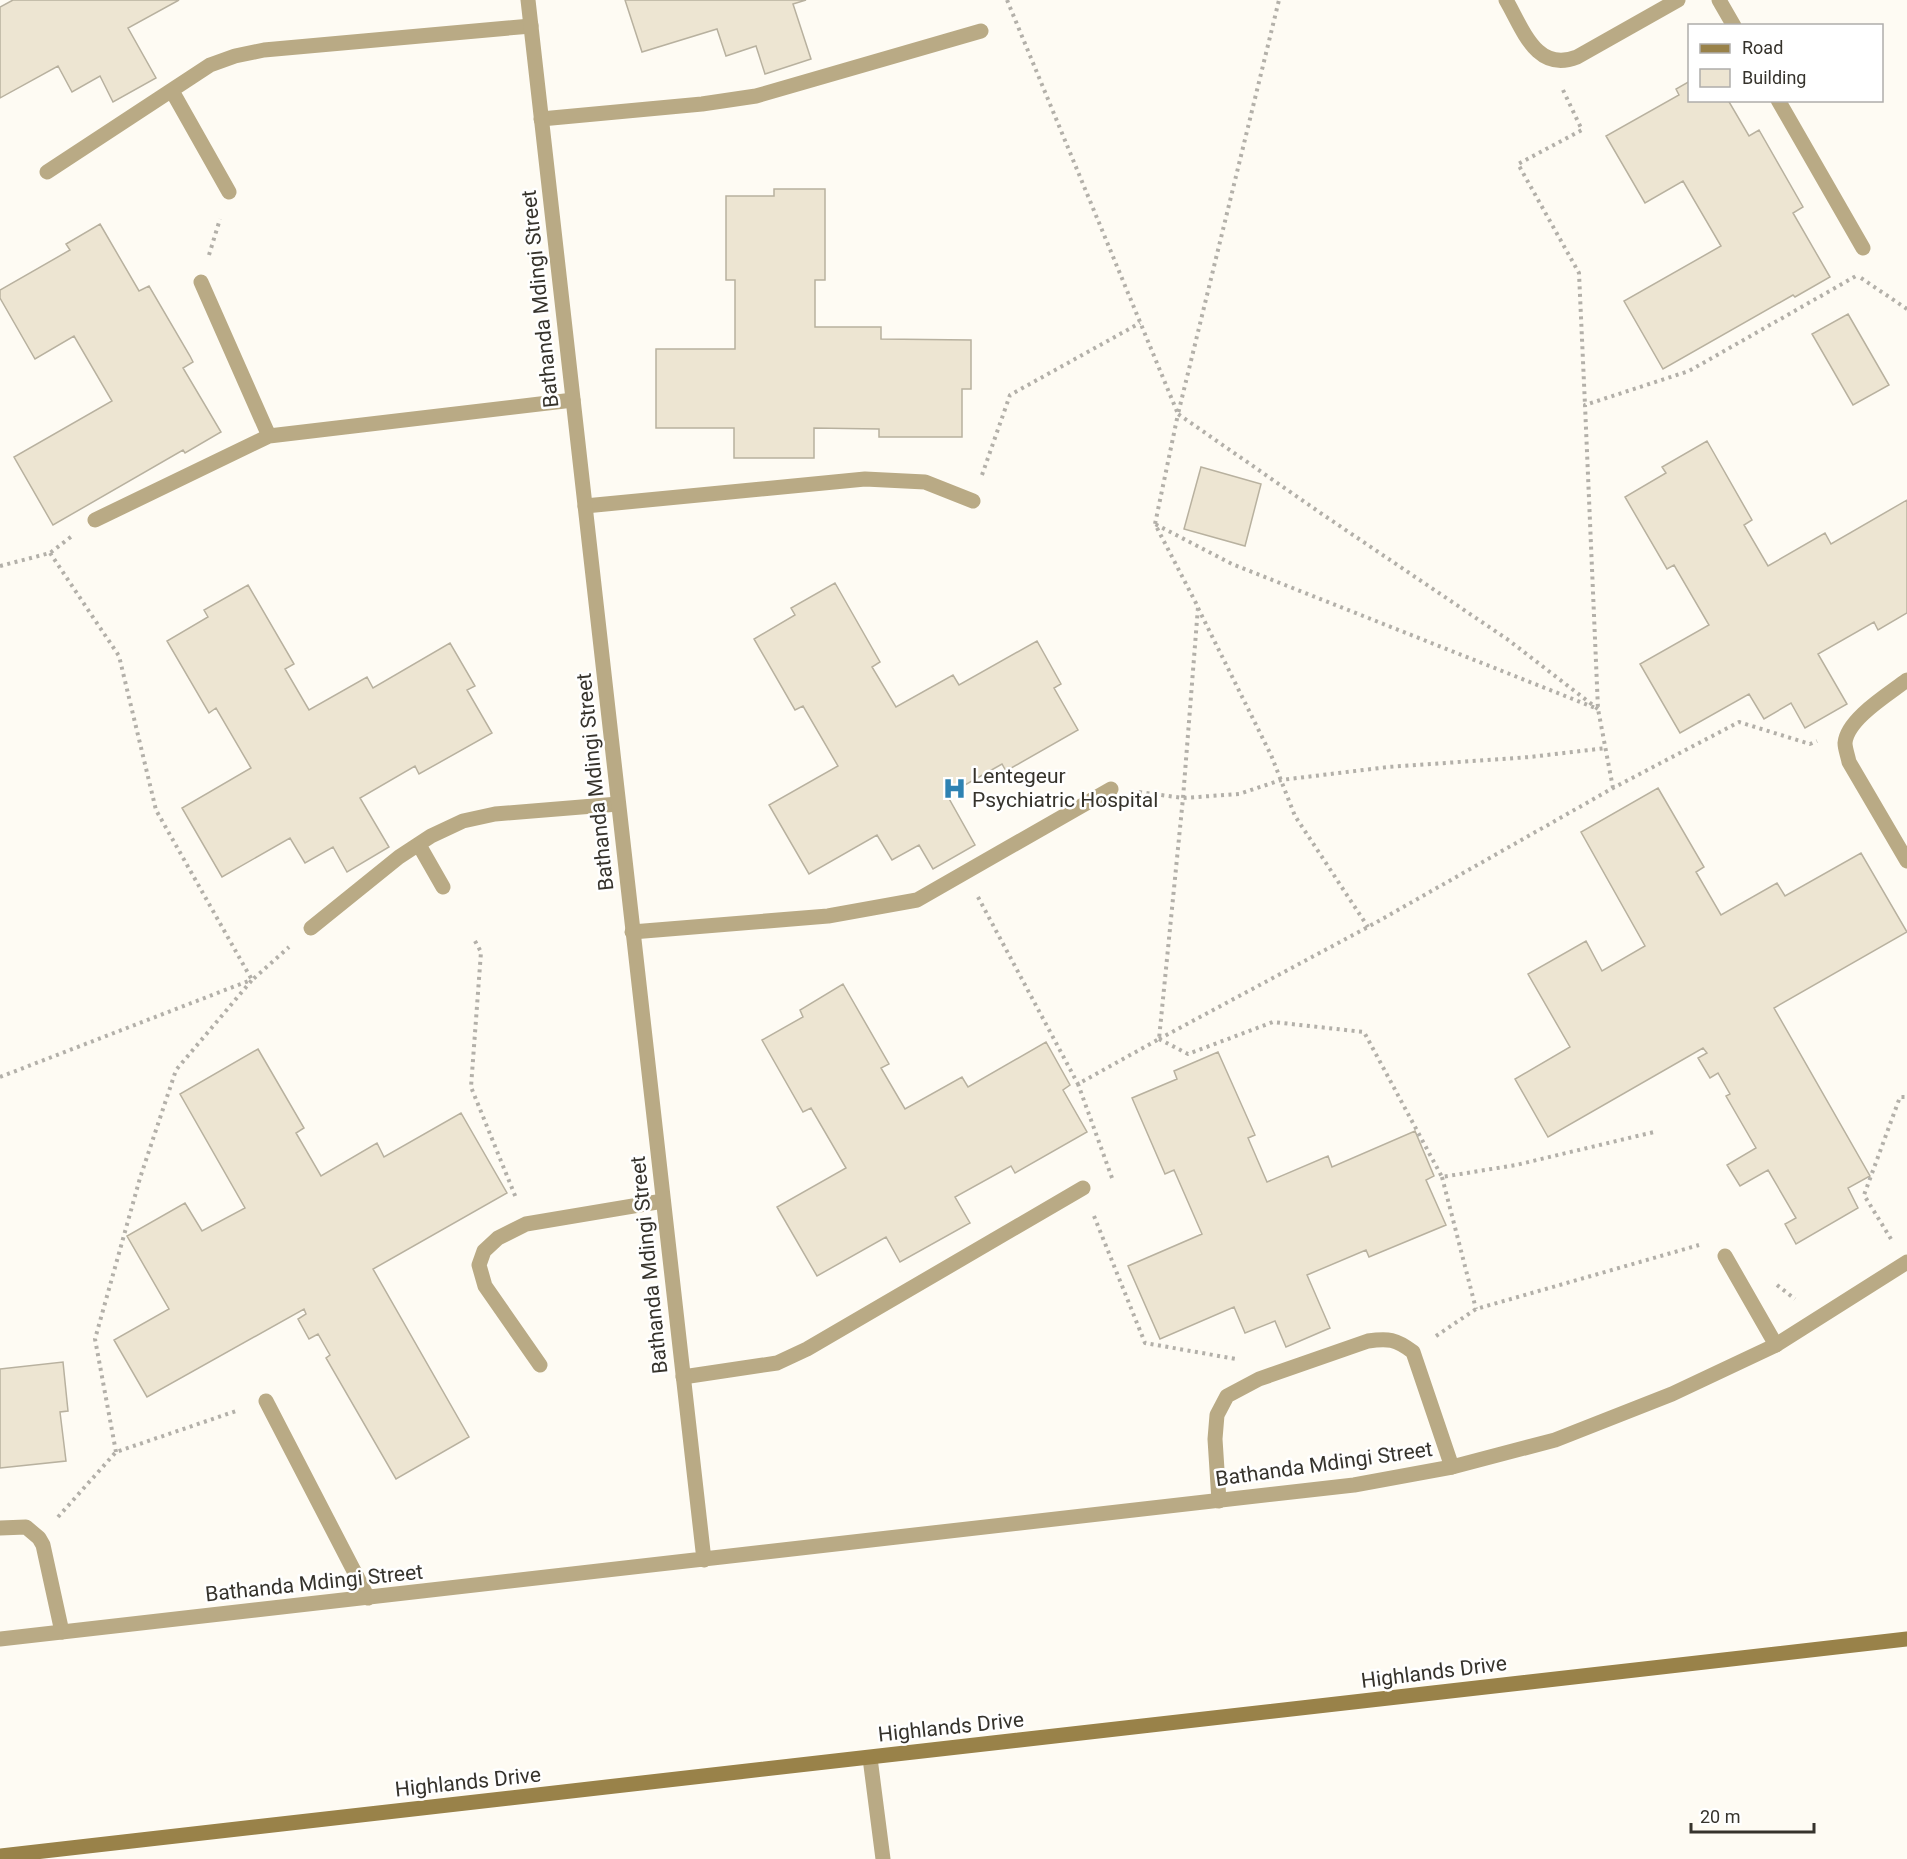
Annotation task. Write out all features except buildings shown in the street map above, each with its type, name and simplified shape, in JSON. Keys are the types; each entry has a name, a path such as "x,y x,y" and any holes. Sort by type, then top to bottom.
{"main road":[{"name":"Highlands Drive","path":"0,1856 1907,1639"}],"street":[{"name":"Bathanda Mdingi Street","path":"528,0 704,1560"},
{"path":"1506,0 1539,54 1558,61 1577,57 1678,0"},
{"path":"1719,0 1733,24"},
{"path":"47,172 210,65 235,56 264,50 531,26"},
{"path":"541,119 702,104 756,96 981,31"},
{"path":"172,91 229,192"},
{"path":"1779,102 1863,248"},
{"path":"201,282 269,436"},
{"path":"94,520 269,436 573,400"},
{"path":"585,506 865,479 925,482 973,501"},
{"path":"1907,680 1849,729 1845,744 1849,762 1907,861"},
{"path":"633,932 828,916 916,900 1111,789"},
{"path":"311,928 399,857 431,836 463,821 495,814 618,804"},
{"path":"419,845 443,887"},
{"path":"683,1377 777,1363 807,1349 1083,1188"},
{"path":"540,1365 485,1286 479,1265 484,1251 498,1238 526,1224 663,1202"},
{"path":"1725,1256 1776,1345"},
{"name":"Bathanda Mdingi Street","path":"0,1639 1219,1501 1354,1485 1452,1467 1555,1440 1672,1394 1776,1345 1907,1262"},
{"path":"1219,1501 1215,1439 1216,1415 1227,1396 1259,1379 1368,1341 1385,1339 1401,1343 1413,1352 1452,1467"},
{"path":"266,1401 368,1598"},
{"path":"0,1528 26,1527 39,1538 43,1545 62,1632"},
{"path":"870,1758 883,1859"}],"path":[{"path":"1006,0 1178,414 1507,639 1598,710"},
{"path":"1279,0 1178,414 1155,524 1271,755 1295,816 1368,927"},
{"path":"1549,59 1582,130 1518,164 1579,273 1598,710 1613,788"},
{"path":"201,282 229,192"},
{"path":"1858,276 1863,248"},
{"path":"1585,405 1689,371 1858,276"},
{"path":"1858,276 1907,309"},
{"path":"973,501 1010,395 1140,323"},
{"path":"0,566 50,553 94,520"},
{"path":"1155,524 1232,564 1598,710"},
{"path":"50,553 120,656 156,810 252,980"},
{"path":"1159,1039 1183,798 1198,607"},
{"path":"1078,1084 1368,927 1613,788 1739,722 1810,744 1849,729"},
{"path":"1111,789 1183,798 1239,794 1281,780 1606,748"},
{"path":"966,873 1078,1084 1113,1178 1083,1188 1146,1343 1235,1358 1259,1379"},
{"path":"116,1452 95,1339 140,1178 176,1070 252,980 311,928"},
{"path":"475,942 481,952 471,1087 526,1224"},
{"path":"0,1077 252,980"},
{"path":"1159,1039 1188,1054 1273,1022 1364,1032 1442,1177 1476,1309"},
{"path":"1892,1241 1864,1195 1900,1097 1907,1097"},
{"path":"1442,1177 1516,1165 1654,1132"},
{"path":"1413,1352 1476,1309 1705,1243"},
{"path":"1769,1279 1796,1299"},
{"path":"39,1538 116,1452 266,1401"}],"place":[{"name":"Lentegeur Psychiatric Hospital","path":"954,788"}]}
